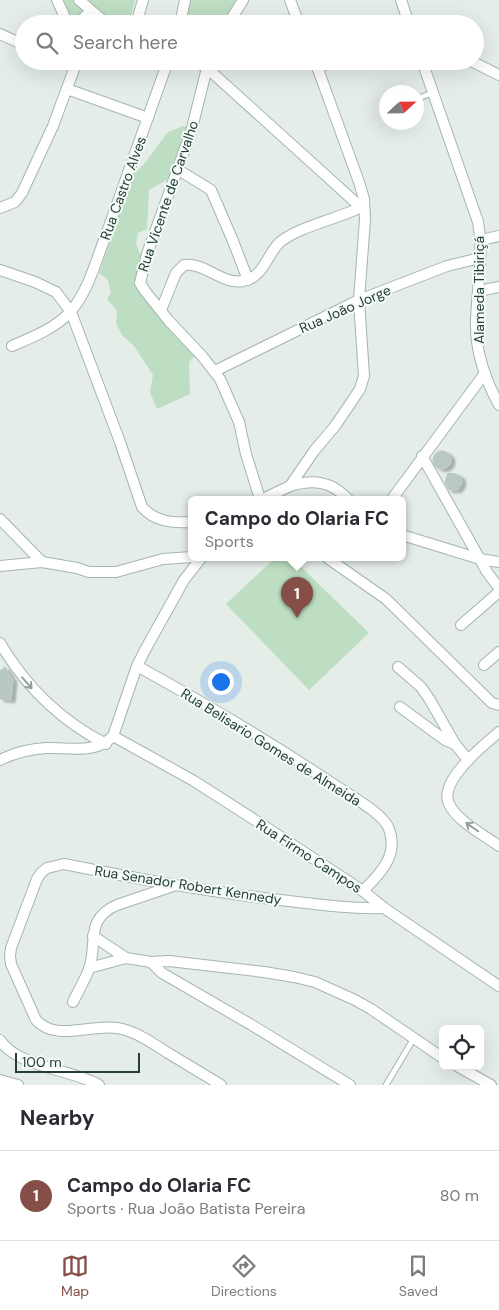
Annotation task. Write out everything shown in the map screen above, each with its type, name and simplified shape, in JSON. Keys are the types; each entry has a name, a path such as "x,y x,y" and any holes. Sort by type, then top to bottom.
{"street":[{"path":"58,0 64,15"},
{"path":"79,0 96,15"},
{"path":"139,15 143,0"},
{"path":"182,15 186,0"},
{"path":"234,15 243,0"},
{"path":"290,0 296,15"},
{"path":"401,0 406,15"},
{"path":"87,15 91,11"},
{"path":"0,34 15,41"},
{"path":"484,68 499,75"},
{"path":"0,208 15,202 22,193 53,126 74,70"},
{"name":"Rua Castro Alves","path":"71,312 85,290 165,70"},
{"name":"Rua Vicente de Carvalho","path":"206,70 191,132 147,254 140,279 144,292 215,371 226,390 239,422 260,496"},
{"path":"213,70 363,209"},
{"path":"290,486 314,450 335,426 360,389 365,369 359,300 363,209 359,182 318,70"},
{"name":"Alameda Tibiriçá","path":"425,70 478,222 481,240 476,321 477,344 485,373 499,405"},
{"path":"67,89 148,118"},
{"path":"177,169 211,190 248,280"},
{"path":"161,310 176,273 184,265 196,266 230,280 239,282 248,280 260,271 272,251 286,238 363,209"},
{"path":"481,240 499,236"},
{"name":"Rua João Jorge","path":"215,371 359,300 447,266 480,258"},
{"path":"0,270 35,282 56,292 71,312 142,507 155,518 169,522 188,522"},
{"path":"479,291 499,287"},
{"path":"12,346 43,332 61,321 71,312"},
{"path":"394,496 485,373"},
{"path":"422,456 480,559 499,588"},
{"path":"268,496 302,482 318,482 332,486 345,496"},
{"path":"0,519 42,562"},
{"path":"406,536 480,559 499,562"},
{"path":"0,566 42,562 89,572 116,572 163,559 188,556"},
{"path":"0,760 27,751 46,748 94,748 109,740 137,666 184,580 199,561"},
{"path":"332,561 386,599 492,703 499,704"},
{"path":"461,625 499,592"},
{"name":"Rua Firmo Campos","path":"0,643 18,672 40,697 79,728 109,740 194,781 363,891 384,908 499,986"},
{"path":"484,665 499,652"},
{"name":"Rua Belisario Gomes de Almeida","path":"137,666 288,755 369,808 388,826 391,845 390,857 385,867 363,891"},
{"path":"398,667 421,686 455,744 468,760"},
{"path":"400,707 445,740 455,744"},
{"path":"499,732 468,760 456,775 450,789 449,804 458,817 499,846"},
{"name":"Rua Senador Robert Kennedy","path":"221,1085 149,1041 126,1030 106,1028 60,1031 42,1026 31,1011 11,964 10,956 11,948 41,873 54,865 64,864 174,886 242,896 361,909 384,908"},
{"path":"73,1002 89,968 95,925 109,909 174,886"},
{"path":"93,936 126,958"},
{"path":"89,968 126,958 264,972 315,982 355,1000 439,1055"},
{"path":"151,962 162,973 350,1085"},
{"path":"0,1040 7,1049 24,1059 87,1078 100,1085"},
{"path":"465,1070 490,1085"},
{"path":"0,1080 18,1085"}],"lane":[{"path":"424,96 432,93"},
{"path":"386,1085 414,1038"}],"green space":[{"path":"63,0 78,0 85,11 79,15 70,15"},
{"path":"88,0 135,0 131,15 106,15"},
{"path":"190,0 239,0 230,15 188,15"},
{"path":"183,126 189,127 172,177 149,190 147,229 138,233 136,243 140,254 145,256 139,280 197,354 189,362 190,394 157,409 150,392 153,375 134,346 122,335 116,323 117,311 107,299 111,293 108,280 99,273 134,174 168,132"},
{"path":"272,561 295,561 369,633 309,690 226,604"}],"building":[{"path":"442,451 448,454 451,460 448,466 442,469 436,466 433,460 436,454"},
{"path":"448,473 461,477 462,483 458,490 449,490 445,482"},
{"path":"5,667 13,680 11,700 0,699 0,671"}],"place":[{"name":"Campo do Olaria FC","path":"297,618"}]}
